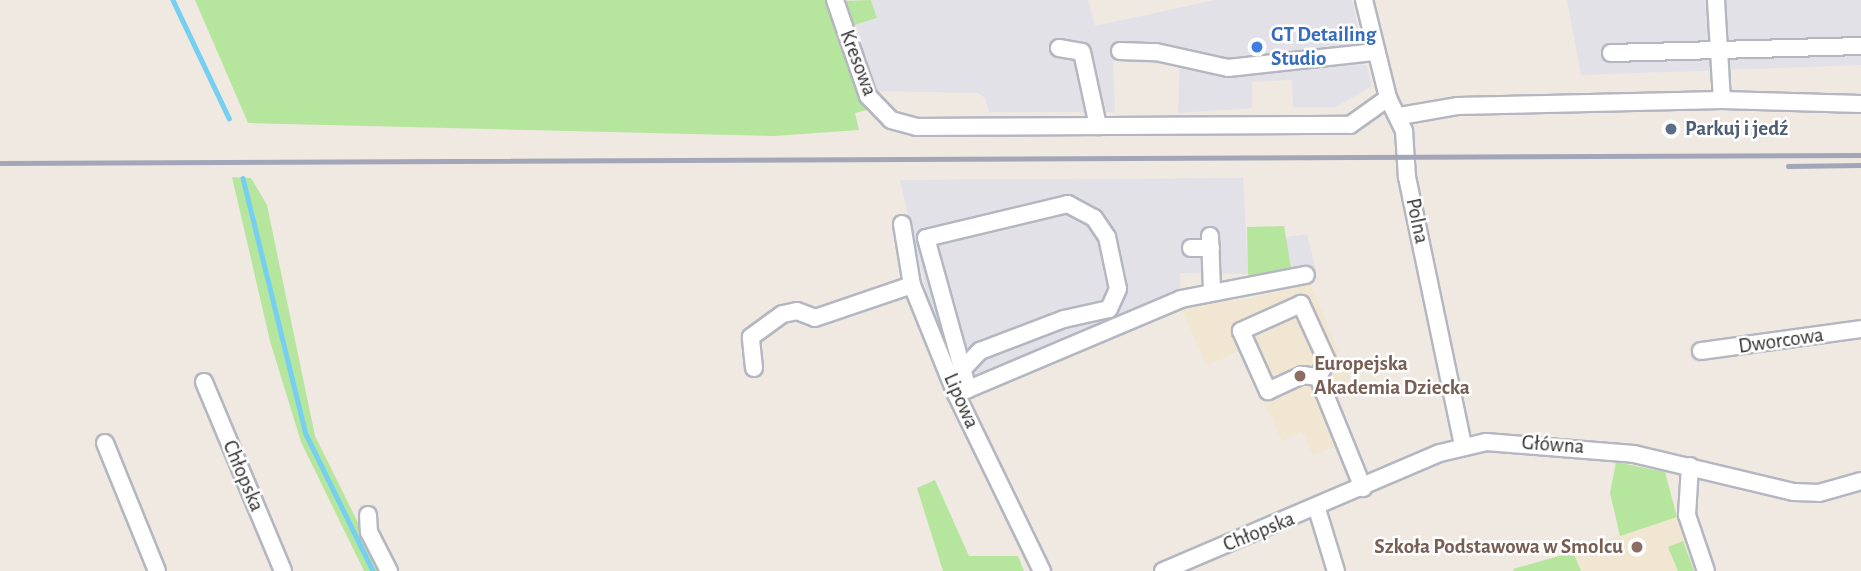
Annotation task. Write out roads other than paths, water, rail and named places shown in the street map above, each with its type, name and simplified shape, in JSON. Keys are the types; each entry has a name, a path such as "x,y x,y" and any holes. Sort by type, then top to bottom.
{"street":[{"name":"Kresowa","path":"835,0 868,96 891,120 917,127 1098,126"},
{"name":"Polna","path":"1364,0 1388,97 1401,116 1407,177 1463,446"},
{"path":"1716,0 1721,100"},
{"path":"1611,53 1719,55 1861,46"},
{"path":"1059,48 1082,52 1098,126 1350,125 1388,97"},
{"path":"1120,51 1156,52 1228,68 1376,52"},
{"path":"1401,116 1458,106 1721,100 1861,104"},
{"path":"964,369 980,352 1064,319 1109,309 1118,289 1107,237 1094,218 1068,204 926,237 964,369 962,391 1181,299 1212,291 1256,288 1306,275"},
{"name":"Lipowa","path":"902,224 912,285 1042,571"},
{"path":"1191,248 1211,242 1212,291"},
{"path":"754,368 751,337 783,314 797,311 815,318 912,285"},
{"path":"1301,304 1327,361 1318,377 1303,375 1268,391 1241,331 1301,304"},
{"name":"Dworcowa","path":"1700,351 1861,329"},
{"path":"1318,377 1363,488"},
{"name":"Chłopska","path":"204,382 283,571"},
{"name":"Główna","path":"1317,509 1463,446 1509,442 1584,447 1690,466 1794,492 1819,493 1861,481"},
{"path":"105,443 157,571"},
{"path":"1690,466 1687,515 1706,571"},
{"path":"1317,509 1336,571"},
{"name":"Chłopska","path":"1163,571 1317,509"},
{"path":"368,515 369,533 389,571"}],"waterway":[{"path":"173,0 229,118"},
{"path":"243,178 306,434 373,571"}],"railway":[{"path":"0,163 1861,155"},
{"path":"1788,166 1861,165"}],"place":[{"name":"GT Detailing Studio","path":"1257,47"},
{"name":"Parkuj i jedź","path":"1671,129"},
{"name":"Europejska Akademia Dziecka","path":"1300,376"},
{"name":"Szkoła Podstawowa w Smolcu","path":"1637,547"}]}
